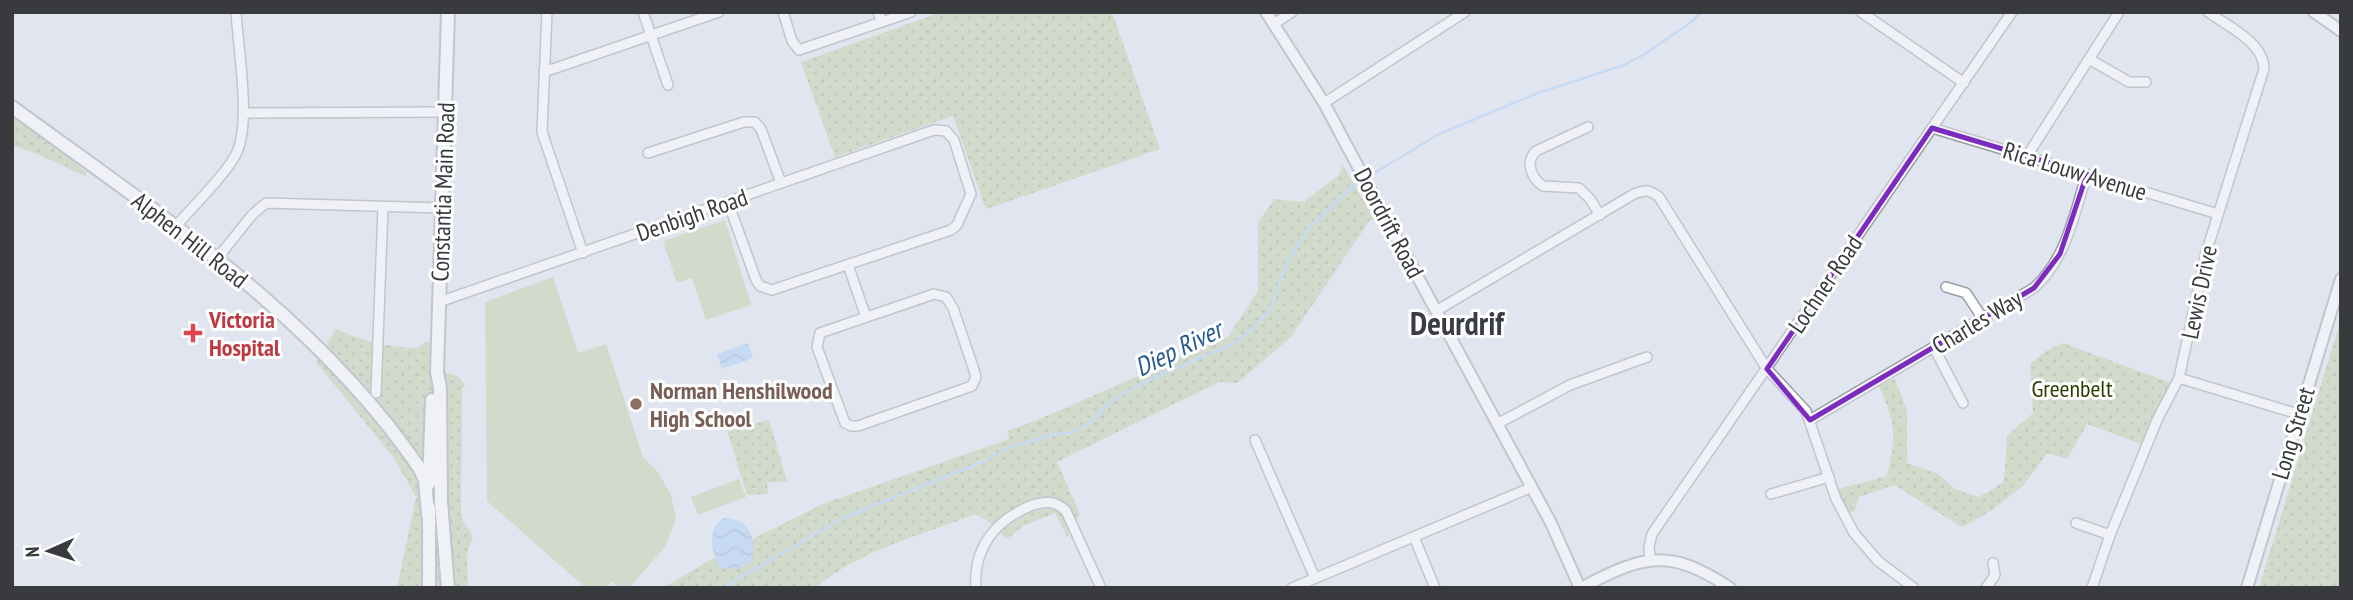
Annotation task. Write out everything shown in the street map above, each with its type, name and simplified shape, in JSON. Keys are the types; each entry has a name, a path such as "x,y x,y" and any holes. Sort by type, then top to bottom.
{"main road":[{"name":"Constantia Main Road","path":"447,588 441,502 438,372 448,12"},
{"name":"Alphen Hill Road","path":"12,107 216,260 323,351 409,452 423,474 428,515"},
{"name":"Constantia Main Road","path":"429,588 429,465 433,388 438,372"},
{"name":"Alphen Hill Road","path":"409,452 429,465"},
{"path":"429,465 441,502"}],"street":[{"path":"175,228 232,161 241,142 243,113 236,12"},
{"path":"547,12 541,125 543,140 583,253"},
{"path":"643,12 668,85"},
{"path":"544,72 719,12"},
{"path":"783,12 795,47 802,50 911,12"},
{"path":"878,12 882,22"},
{"name":"Doordrift Road","path":"1266,12 1324,103 1561,541 1581,588"},
{"path":"1274,24 1292,12"},
{"path":"1324,103 1465,12"},
{"path":"1861,12 1964,83"},
{"name":"Lochner Road","path":"1650,560 1652,534 2012,12"},
{"path":"2027,156 2119,12"},
{"name":"Lewis Drive","path":"2092,588 2110,535 2158,418 2179,378 2206,253 2264,64 2261,53 2254,45 2208,12"},
{"path":"2314,12 2341,31"},
{"path":"2089,59 2129,82 2146,82"},
{"path":"243,113 445,112"},
{"path":"648,153 744,122 753,122 761,129 781,183"},
{"path":"1588,127 1536,151 1530,165 1536,180 1543,186 1573,187 1585,192 1600,215"},
{"name":"Rica Louw Avenue","path":"1932,128 2218,214"},
{"name":"Denbigh Road","path":"439,302 934,130 946,131 954,140 971,189 970,199 957,225 848,265"},
{"name":"Charles Way","path":"1810,419 2026,294 2049,272 2065,243 2087,174"},
{"path":"1436,310 1634,194 1649,190 1659,197 1767,369 1806,411 1841,511 1861,543 1887,569 1914,588"},
{"path":"728,202 756,280 761,286 772,290 848,265 866,317"},
{"path":"216,260 261,205 271,203 442,208"},
{"path":"376,393 383,207"},
{"name":"Long Street","path":"2247,588 2341,279"},
{"path":"1946,287 1966,293 1983,319"},
{"path":"934,294 946,297 953,308 974,370 974,382 966,389 858,426 845,423 817,341 820,333 826,330 866,317 934,294"},
{"path":"1934,348 1963,403"},
{"path":"1497,424 1570,385 1647,357"},
{"path":"2179,378 2298,414"},
{"path":"1255,440 1315,578"},
{"path":"1771,494 1829,478"},
{"path":"1292,588 1532,487"},
{"path":"976,588 977,566 982,548 991,533 1017,512 1043,502 1059,505 1068,515 1101,588"},
{"path":"2076,523 2110,535"},
{"path":"1414,537 1435,588"},
{"path":"1581,588 1624,566 1650,560 1687,564 1730,588"},
{"path":"1986,588 1995,575 1993,563"}],"highlighted area":[{"path":"1932,128 2087,174 2060,254 2034,288 1810,420 1767,369"}],"green space":[{"path":"942,12 1112,12 1160,149 986,209 953,116 835,157 801,62"},
{"path":"12,116 64,153 87,173 85,176 12,145"},
{"path":"1342,164 1375,220 1370,220 1291,337 1237,383 1219,382 1057,462 1080,514 1067,537 1055,513 1023,526 1007,539 976,514 871,553 815,588 663,588 714,558 825,503 1009,439 1007,431 1228,337 1258,291 1258,223 1274,199 1304,202 1340,174"},
{"path":"725,220 751,305 706,320 692,278 677,283 663,241"},
{"path":"553,277 578,353 606,344 643,457 658,472 671,495 676,519 665,547 629,588 620,588 612,581 606,588 586,588 487,501 485,302"},
{"path":"2341,319 2341,588 2259,588"},
{"path":"336,329 366,340 396,346 417,348 430,342 429,371 456,375 463,382 461,511 463,521 473,536 467,553 468,588 397,588 416,497 394,458 316,362"},
{"name":"Greenbelt","path":"2063,343 2171,383 2141,444 2087,424 2067,459 2047,453 2023,486 1991,511 1962,527 1894,485 1859,497 1855,511 1847,514 1838,489 1887,476 1893,430 1879,386 1895,378 1907,411 1907,463 1937,473 1955,489 1979,497 2004,482 2007,436 2033,413 2030,364 2046,351"},
{"path":"769,420 787,481 767,483 768,494 747,495 727,431"},
{"path":"739,479 746,497 698,515 691,497"}],"water":[{"path":"748,343 753,358 722,369 717,354"},
{"path":"725,518 741,522 752,538 752,561 739,568 718,566 712,546 715,526"}],"waterway":[{"name":"Diep River","path":"1368,177 1439,134 1538,93 1624,65 1643,55 1702,12"},
{"name":"Diep River","path":"722,588 843,518 982,462 1011,447 1052,435 1074,432 1090,423 1114,399 1145,382 1232,344 1252,330 1270,309 1287,263 1308,229 1354,185 1363,181"}],"place":[{"name":"Victoria Hospital","path":"193,333"},
{"name":"Norman Henshilwood High School","path":"636,404"}],"district":[{"name":"Deurdrif","path":"1457,323"}]}
